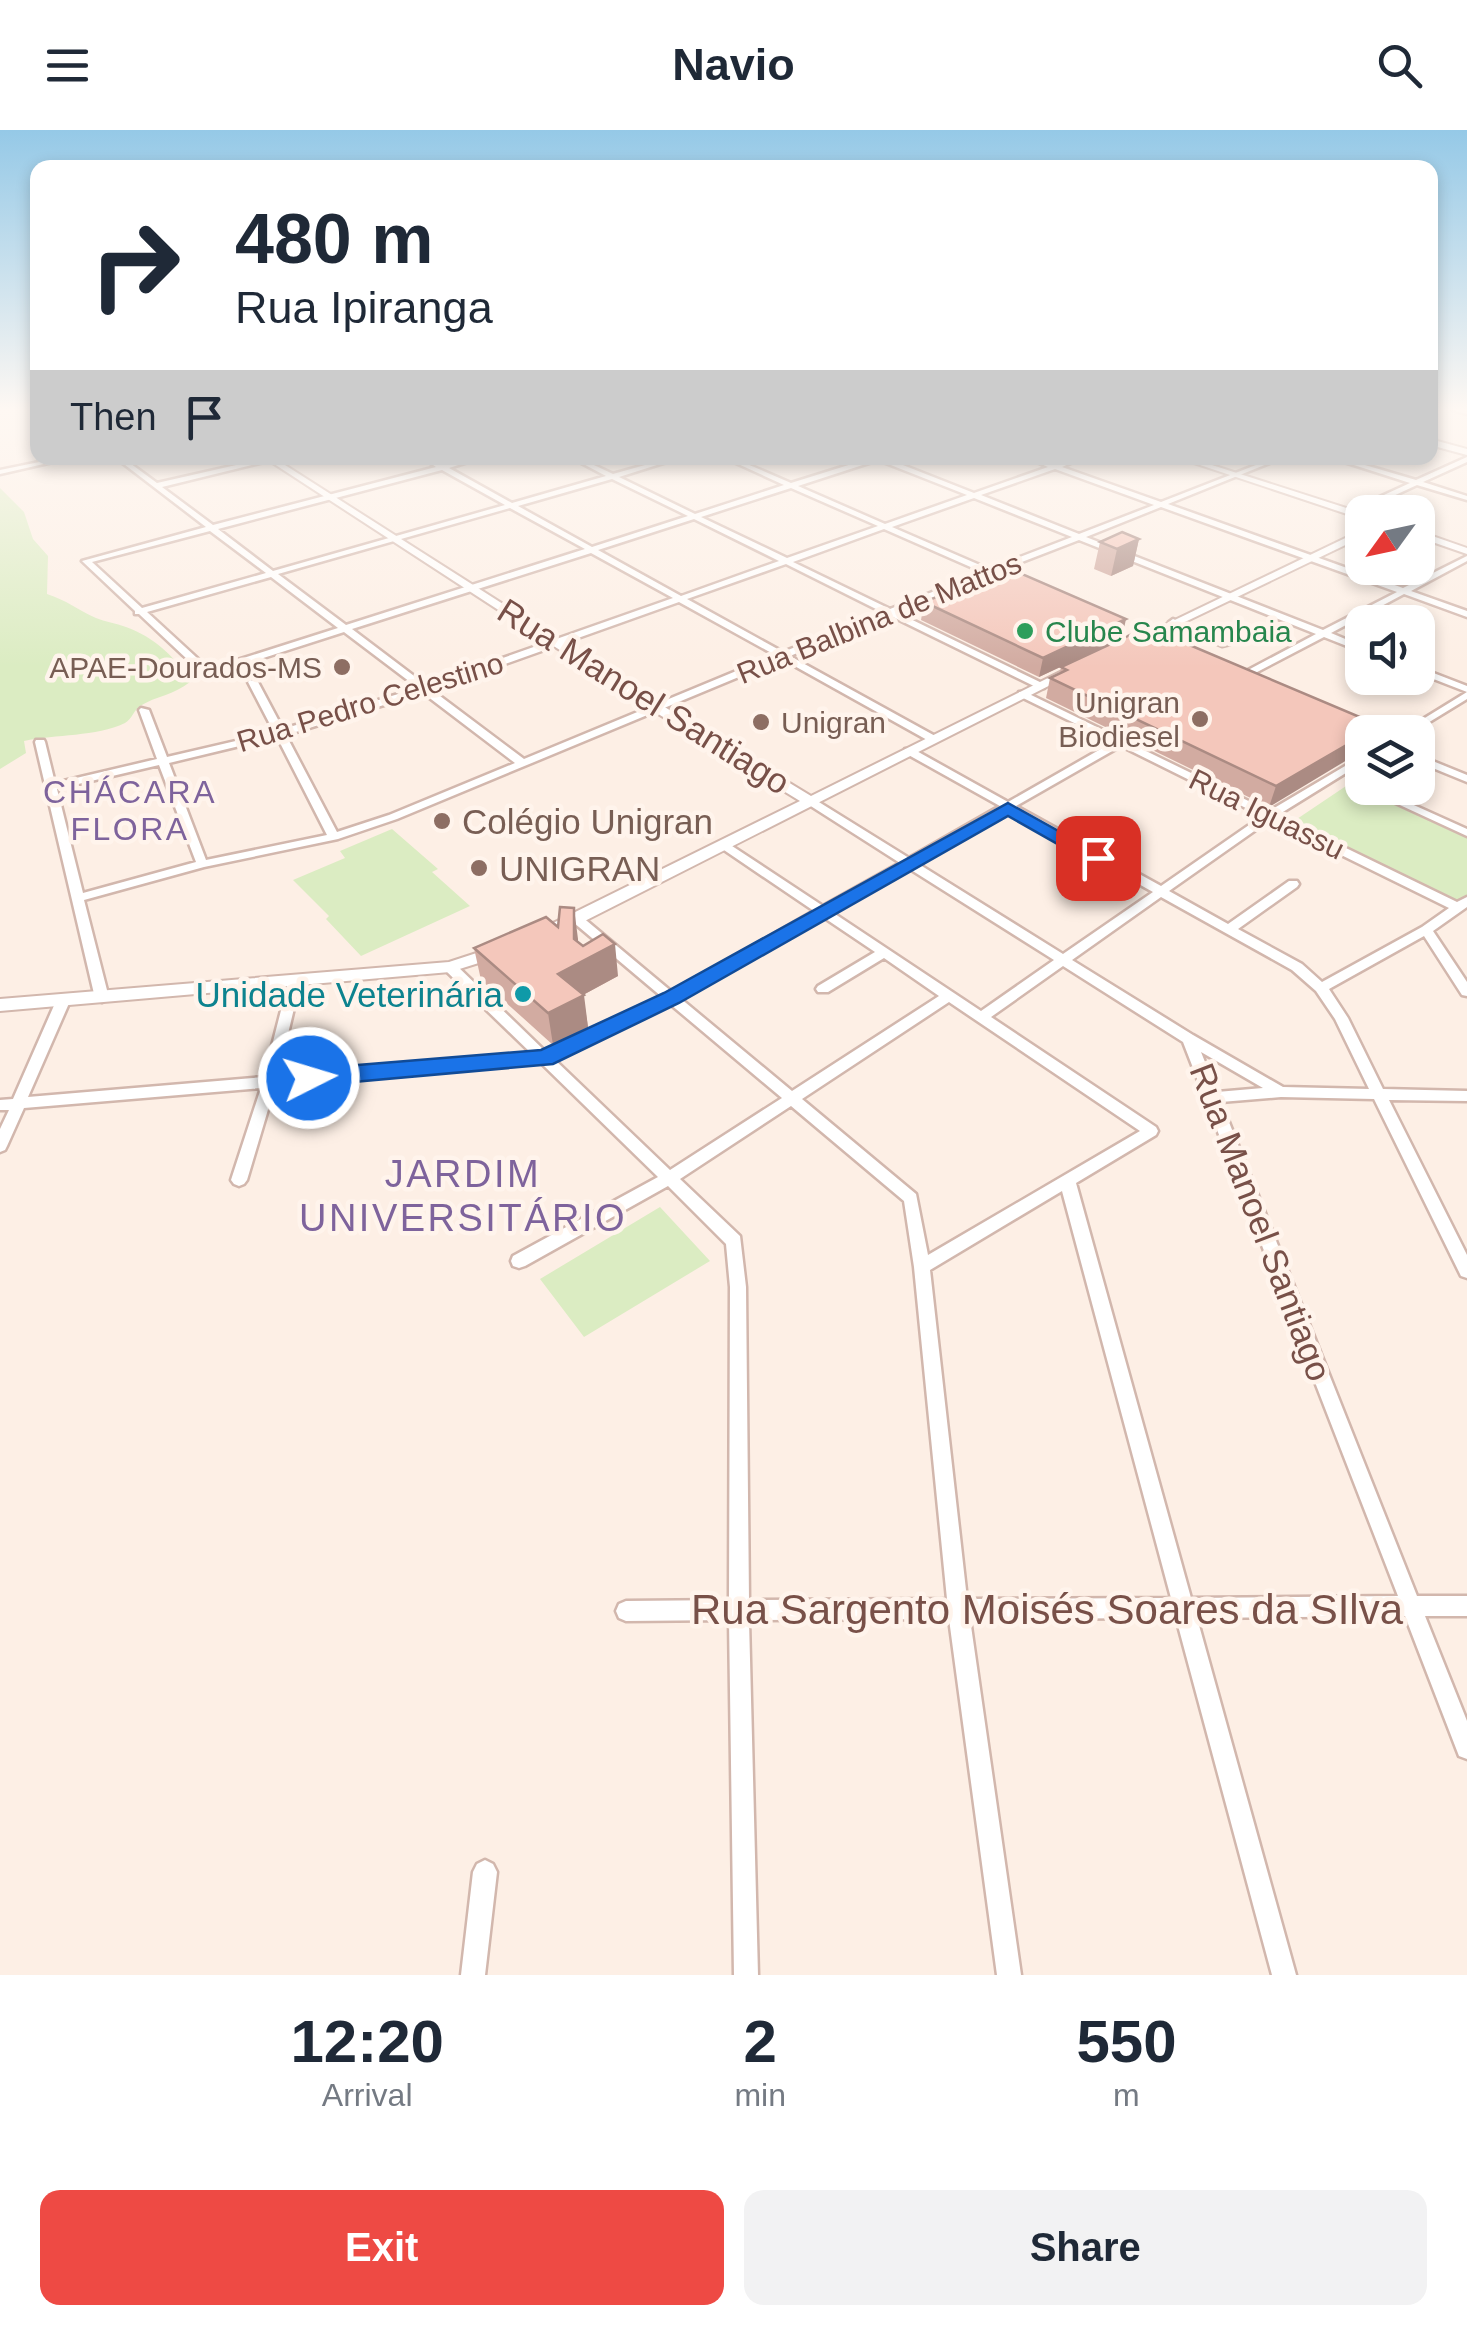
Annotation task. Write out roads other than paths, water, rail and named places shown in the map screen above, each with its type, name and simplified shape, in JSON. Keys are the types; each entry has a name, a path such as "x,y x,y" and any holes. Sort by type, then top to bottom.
{"street":[{"path":"167,495 524,764"},
{"path":"334,495 86,561 207,673 761,495"},
{"path":"495,495 933,739"},
{"path":"138,612 544,495"},
{"path":"653,495 1041,686"},
{"path":"815,495 1007,580"},
{"name":"Rua Pedro Celestino","path":"52,787 281,734 422,690 969,495"},
{"path":"975,495 1345,642"},
{"path":"1137,495 1467,614"},
{"name":"Rua Balbina de Mattos","path":"79,898 202,864 334,837 524,764 780,656 1184,495"},
{"path":"1297,495 1345,510"},
{"name":"Rua Manoel Santiago","path":"330,496 658,709 1189,1038 1467,1748"},
{"path":"1126,646 1345,541"},
{"path":"1435,541 1467,554"},
{"path":"1235,680 1467,554"},
{"path":"1173,622 1225,644"},
{"path":"1125,632 1158,646"},
{"path":"0,1005 450,967 528,941 577,919 1077,669"},
{"path":"1220,673 1253,688"},
{"path":"1435,678 1467,692"},
{"path":"253,682 334,837"},
{"path":"1432,715 1467,692"},
{"name":"Rua Iguassu","path":"1022,694 1462,904"},
{"path":"144,710 202,864"},
{"path":"40,742 102,998"},
{"path":"0,1105 544,1058 671,998 1121,742"},
{"path":"909,752 1297,968 1321,988 1342,1018 1467,1271"},
{"path":"1435,765 1467,779"},
{"path":"980,1018 1270,815 1345,770"},
{"path":"1338,774 1345,777"},
{"path":"1407,805 1467,833"},
{"path":"726,846 1151,1131 922,1267"},
{"path":"1228,930 1294,884"},
{"path":"1321,988 1426,930 1462,904"},
{"path":"577,919 912,1198 958,1608 1009,1975"},
{"path":"1426,930 1467,992"},
{"path":"823,989 882,954"},
{"path":"450,967 734,1241 738,1287 746,1975"},
{"path":"239,1180 270,1081 294,983"},
{"path":"519,1261 670,1178 947,996"},
{"path":"0,1146 63,1001"},
{"path":"1189,1038 1280,1092"},
{"path":"1213,1097 1280,1092 1467,1096"},
{"path":"1068,1180 1284,1975"},
{"name":"Rua Sargento Moisés Soares da SIlva","path":"626,1610 1467,1606"},
{"path":"473,1975 485,1872"}],"place":[{"name":"Clube Samambaia","path":"1025,631"},
{"name":"APAE-Dourados-MS","path":"342,667"},
{"name":"Unigran Biodiesel","path":"1200,719"},
{"name":"Unigran","path":"761,722"},
{"name":"Colégio Unigran","path":"442,821"},
{"name":"UNIGRAN","path":"479,868"},
{"name":"Unidade Veterinária","path":"523,994"}],"district":[{"name":"CHÁCARA FLORA","path":"130,810"},
{"name":"JARDIM UNIVERSITÁRIO","path":"463,1196"}]}
